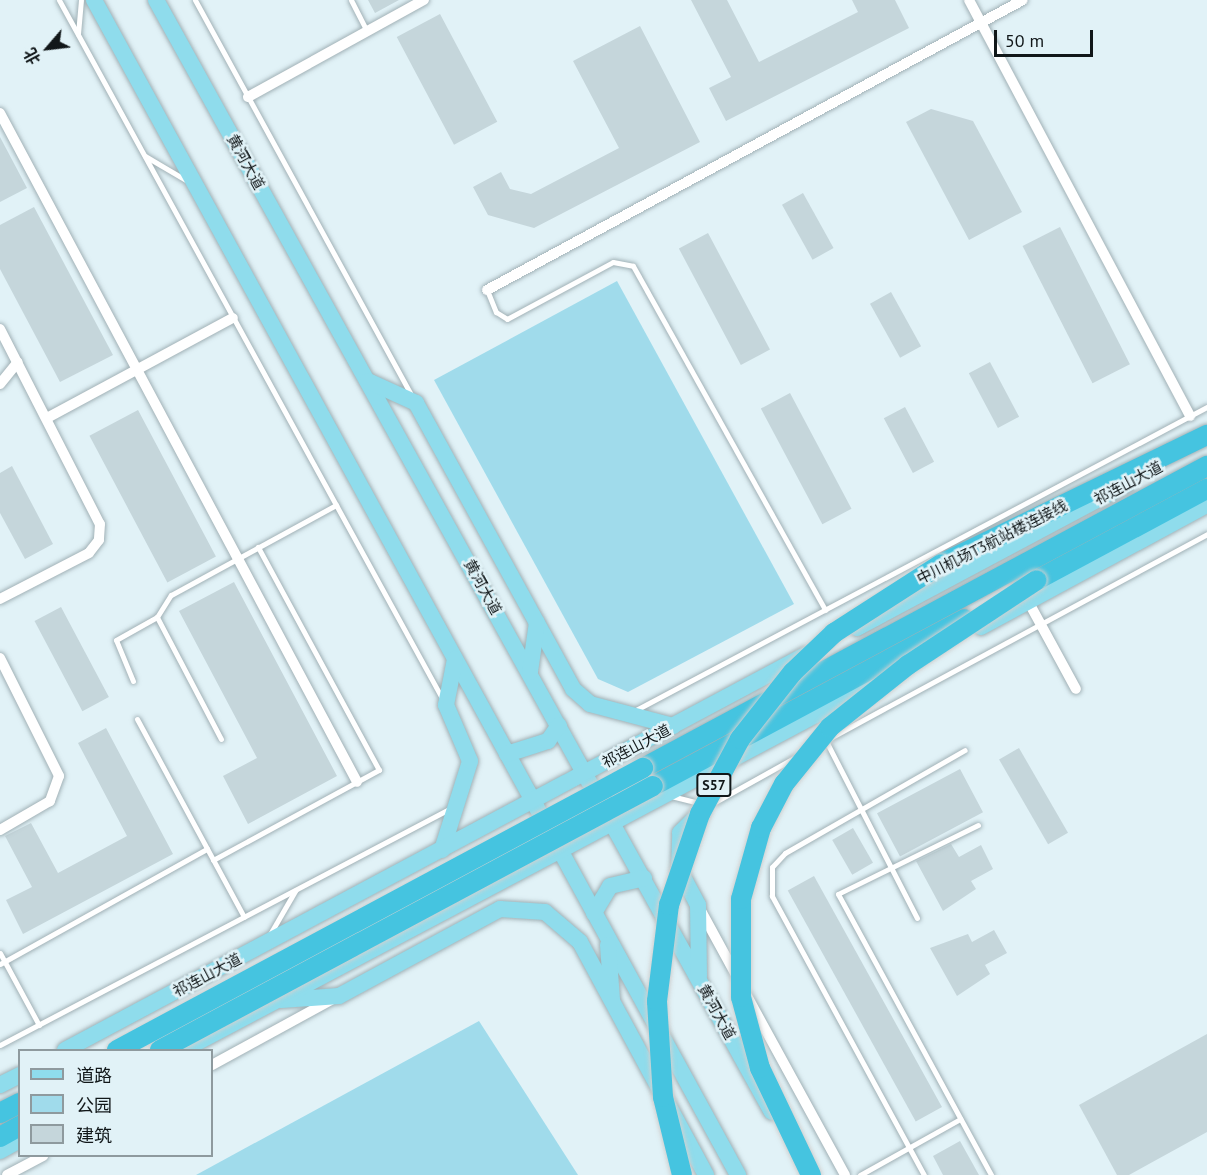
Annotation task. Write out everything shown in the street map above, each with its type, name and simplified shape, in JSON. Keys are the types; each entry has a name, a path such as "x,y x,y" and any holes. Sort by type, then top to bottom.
{"highway":[{"name":"中川机场T3航站楼连接线","path":"682,1175 659,1065 663,937 700,814 757,716 834,633 940,564 1207,435"},
{"path":"119,1049 1207,466"},
{"path":"162,1049 1207,489"},
{"path":"811,1175 760,1068 741,997 741,899 761,828 798,764 849,710 1037,580"},
{"path":"0,1113 18,1104"},
{"path":"0,1137 18,1127"}],"main road":[{"path":"94,0 738,1175"},
{"name":"黄河大道","path":"156,0 586,772 806,1175"},
{"path":"368,381 416,403 573,689 590,704 634,711 673,726"},
{"name":"祁连山大道","path":"67,1049 1207,441"},
{"path":"185,1049 274,1000 560,853 1207,505"},
{"path":"530,672 537,622"},
{"path":"442,850 452,807 468,779 470,761 446,705 455,659"},
{"path":"507,754 548,741 559,725"},
{"path":"699,980 698,905 679,870 680,833 708,805"},
{"path":"594,913 610,886 644,878"},
{"path":"274,1000 339,996 500,909 523,907 565,925 706,1175"},
{"path":"608,939 613,1007"},
{"path":"0,1085 18,1076"},
{"path":"0,1151 18,1141"}],"street":[{"path":"248,97 424,0"},
{"path":"969,0 1190,417"},
{"path":"487,291 1023,0"},
{"path":"0,113 357,782"},
{"path":"47,418 233,318"},
{"path":"0,329 94,510 99,540 89,553 0,599"},
{"path":"0,384 18,362"},
{"path":"1028,601 1076,689"},
{"path":"0,658 59,776 50,801 0,830"},
{"path":"698,905 845,1175"},
{"path":"213,1064 339,996"},
{"path":"7,1175 40,1157"}],"lane":[{"path":"59,0 446,705"},
{"path":"78,34 81,0"},
{"path":"195,0 416,403"},
{"path":"351,0 367,31"},
{"path":"144,155 196,187"},
{"path":"487,291 496,312 507,319 613,262 633,266 825,610"},
{"path":"634,711 1207,407"},
{"path":"133,681 116,640 157,617 171,595 336,505"},
{"path":"667,795 708,805 1207,534"},
{"path":"213,860 379,770 258,547"},
{"path":"157,617 220,739"},
{"path":"137,719 244,917"},
{"path":"826,741 917,918"},
{"path":"924,1175 772,896 772,867 777,860 861,809 965,750"},
{"path":"0,1045 452,807"},
{"path":"978,825 838,894 991,1175"},
{"path":"2,963 207,849"},
{"path":"264,944 296,889"},
{"path":"0,953 2,963 39,1025"},
{"path":"860,1175 960,1119"}],"green space":[{"path":"617,281 794,604 628,692 598,679 434,380"},
{"path":"479,1021 578,1175 196,1175"}],"building":[{"path":"368,0 399,0 375,13"},
{"path":"691,0 727,0 759,62 858,12 852,0 895,0 909,28 726,121 709,88 731,77"},
{"path":"440,14 497,122 454,145 397,37"},
{"path":"640,26 700,142 534,228 488,215 473,187 501,172 510,189 531,194 619,148 573,61"},
{"path":"931,109 973,121 1022,212 969,240 906,122"},
{"path":"0,137 27,188 0,202"},
{"path":"803,193 834,248 813,260 782,205"},
{"path":"34,207 113,355 60,382 0,269 0,225"},
{"path":"1060,227 1130,364 1092,383 1023,246"},
{"path":"708,233 770,350 741,365 679,248"},
{"path":"891,292 921,346 900,358 870,304"},
{"path":"990,362 1019,417 998,428 969,373"},
{"path":"790,393 852,509 822,524 761,408"},
{"path":"905,407 934,462 913,473 884,418"},
{"path":"138,410 216,557 167,582 89,436"},
{"path":"12,466 53,544 25,559 0,513 0,473"},
{"path":"234,582 337,776 248,824 223,776 257,758 179,611"},
{"path":"61,607 109,697 82,711 35,621"},
{"path":"106,728 173,854 23,934 6,900 32,887 5,836 31,823 58,873 127,836 78,743"},
{"path":"1019,748 1068,833 1048,844 999,760"},
{"path":"960,769 983,812 900,856 877,813"},
{"path":"853,828 873,863 852,875 832,840"},
{"path":"951,844 959,857 981,845 993,869 971,881 976,889 943,911 916,861"},
{"path":"814,876 942,1107 916,1121 788,891"},
{"path":"994,930 1007,953 985,965 990,974 957,996 930,948 968,934 972,942"},
{"path":"1207,1034 1207,1132 1129,1175 1117,1175 1079,1105"},
{"path":"960,1141 979,1175 943,1175 933,1156"}]}
